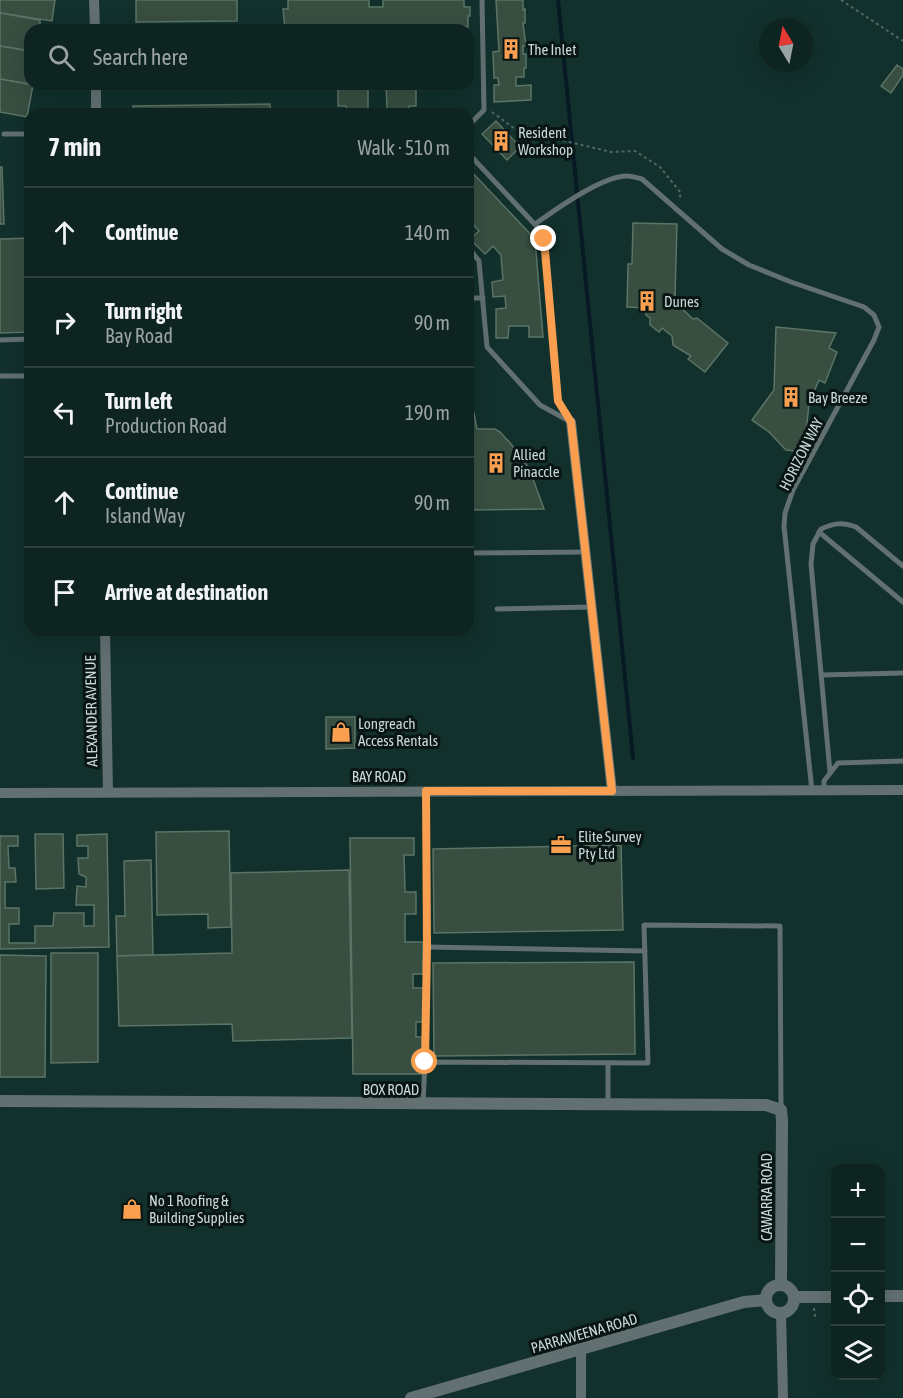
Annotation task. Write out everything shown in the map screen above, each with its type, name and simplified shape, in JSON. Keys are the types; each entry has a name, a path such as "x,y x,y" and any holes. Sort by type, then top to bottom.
{"street":[{"path":"94,0 95,24"},
{"path":"96,90 96,108"},
{"path":"571,422 612,791"},
{"name":"ALEXANDER AVENUE","path":"105,636 108,792"},
{"name":"BAY ROAD","path":"0,793 903,790"},
{"name":"BOX ROAD","path":"0,1101 766,1105 781,1110"},
{"name":"CAWARRA ROAD","path":"781,1110 781,1284"},
{"path":"781,1284 790,1288 794,1297 792,1306 781,1313 769,1308 766,1300 771,1287 781,1284"},
{"path":"885,1296 903,1296"},
{"path":"794,1297 831,1297"},
{"name":"PARRAWEENA ROAD","path":"411,1398 744,1302 766,1300"},
{"path":"781,1313 783,1398"},
{"path":"581,1349 581,1398"}],"lane":[{"path":"474,120 484,110 482,0"},
{"path":"4,134 24,134"},
{"path":"474,159 535,224 544,239 558,401 571,422"},
{"name":"HORIZON WAY","path":"535,224 568,202 614,178 627,176 642,179 722,249 749,265 864,307 874,315 879,327 874,340 793,490 785,513 784,526 813,791"},
{"path":"474,255 479,261 488,347 540,405 571,422"},
{"path":"474,298 483,298"},
{"path":"0,340 24,339"},
{"path":"0,376 24,376"},
{"path":"830,772 811,555 819,532 840,522 856,527 903,566"},
{"path":"819,532 903,602"},
{"path":"474,554 585,552"},
{"path":"497,609 591,607"},
{"path":"822,675 903,673"},
{"path":"824,790 824,781 838,763 903,761"},
{"path":"423,1104 427,947 426,791"},
{"path":"425,1062 648,1063 644,925 780,926 781,1110"},
{"path":"427,947 645,951"},
{"path":"608,1063 608,1104"}],"path":[{"path":"841,0 903,41"},
{"path":"484,110 496,113 515,129 611,152 635,151 660,167 681,193 678,202"}],"building":[{"path":"0,0 55,0 52,21 0,13"},
{"path":"136,0 237,0 237,21 136,22"},
{"path":"288,0 369,0 369,7 383,7 383,0 464,0 464,7 470,7 470,16 468,16 468,24 284,24 283,9 288,9"},
{"name":"The Inlet","path":"496,0 523,0 526,46 523,46 523,54 526,54 526,68 524,68 524,77 516,77 516,86 531,85 531,100 494,102 494,85 499,85 498,78 494,78 493,52 499,51"},
{"path":"0,13 40,20 40,24 24,24 24,50 0,46"},
{"path":"0,46 24,50 24,83 0,79"},
{"path":"897,65 903,69 903,75 891,93 881,86"},
{"path":"0,79 24,83 24,90 32,90 29,108 24,108 24,116 0,112"},
{"path":"338,90 368,90 368,108 338,106"},
{"path":"386,90 416,90 416,106 387,108"},
{"path":"270,104 270,108 133,108 133,106"},
{"name":"Resident Workshop","path":"496,121 520,147 507,160 482,134"},
{"path":"0,167 2,167 4,224 0,224"},
{"path":"474,174 535,239 543,337 529,337 529,326 509,326 508,338 496,338 496,309 506,308 505,296 493,297 492,282 503,280 501,255 493,246 485,254 474,243 474,235 479,231 474,226"},
{"name":"Dunes","path":"633,223 677,224 675,297 666,297 666,305 678,305 693,319 697,318 728,343 705,372 688,359 691,356 673,345 672,336 662,328 659,332 650,325 646,308 627,307 628,264 632,264"},
{"path":"24,238 24,332 0,333 0,239"},
{"name":"Bay Breeze","path":"776,327 836,333 829,348 837,352 825,383 819,380 809,404 804,452 786,450 769,432 752,420 774,390"},
{"name":"Allied Pinaccle","path":"474,413 477,429 495,429 500,432 529,468 544,509 474,510"},
{"path":"326,717 355,717 355,748 326,749"},
{"path":"229,831 231,927 208,928 208,914 157,915 156,832"},
{"path":"35,834 63,834 64,888 36,889"},
{"path":"107,834 109,947 0,949 0,836 18,836 18,846 8,846 9,868 15,868 16,882 5,882 5,908 19,908 19,924 9,924 9,943 35,943 35,926 53,926 54,913 84,913 84,926 94,926 94,905 76,905 77,886 86,887 86,877 79,874 78,858 88,858 88,846 77,846 77,835"},
{"path":"350,838 414,838 414,855 404,855 405,892 416,892 416,914 405,914 405,942 423,942 423,974 413,974 413,988 424,988 424,1022 416,1022 416,1037 424,1037 424,1074 353,1074"},
{"path":"621,845 623,930 434,933 433,849"},
{"path":"151,860 153,955 117,956 116,916 125,916 124,861"},
{"path":"349,870 352,1038 233,1041 232,1024 119,1026 117,956 232,953 231,873"},
{"path":"51,953 98,953 98,1062 51,1063"},
{"path":"0,955 46,956 45,1077 0,1077"},
{"path":"634,962 635,1054 434,1056 433,963"}],"waterway":[{"path":"558,0 633,758"}],"place":[{"name":"The Inlet","path":"511,49"},
{"name":"Resident Workshop","path":"501,141"},
{"name":"Dunes","path":"647,301"},
{"name":"Bay Breeze","path":"791,397"},
{"name":"Allied Pinaccle","path":"496,463"},
{"name":"Longreach Access Rentals","path":"341,732"},
{"name":"Elite Survey Pty Ltd","path":"561,845"},
{"name":"No 1 Roofing & Building Supplies","path":"132,1209"}],"route":[{"path":"425,1062 426,791 612,791 571,422 558,401 544,239"}]}
